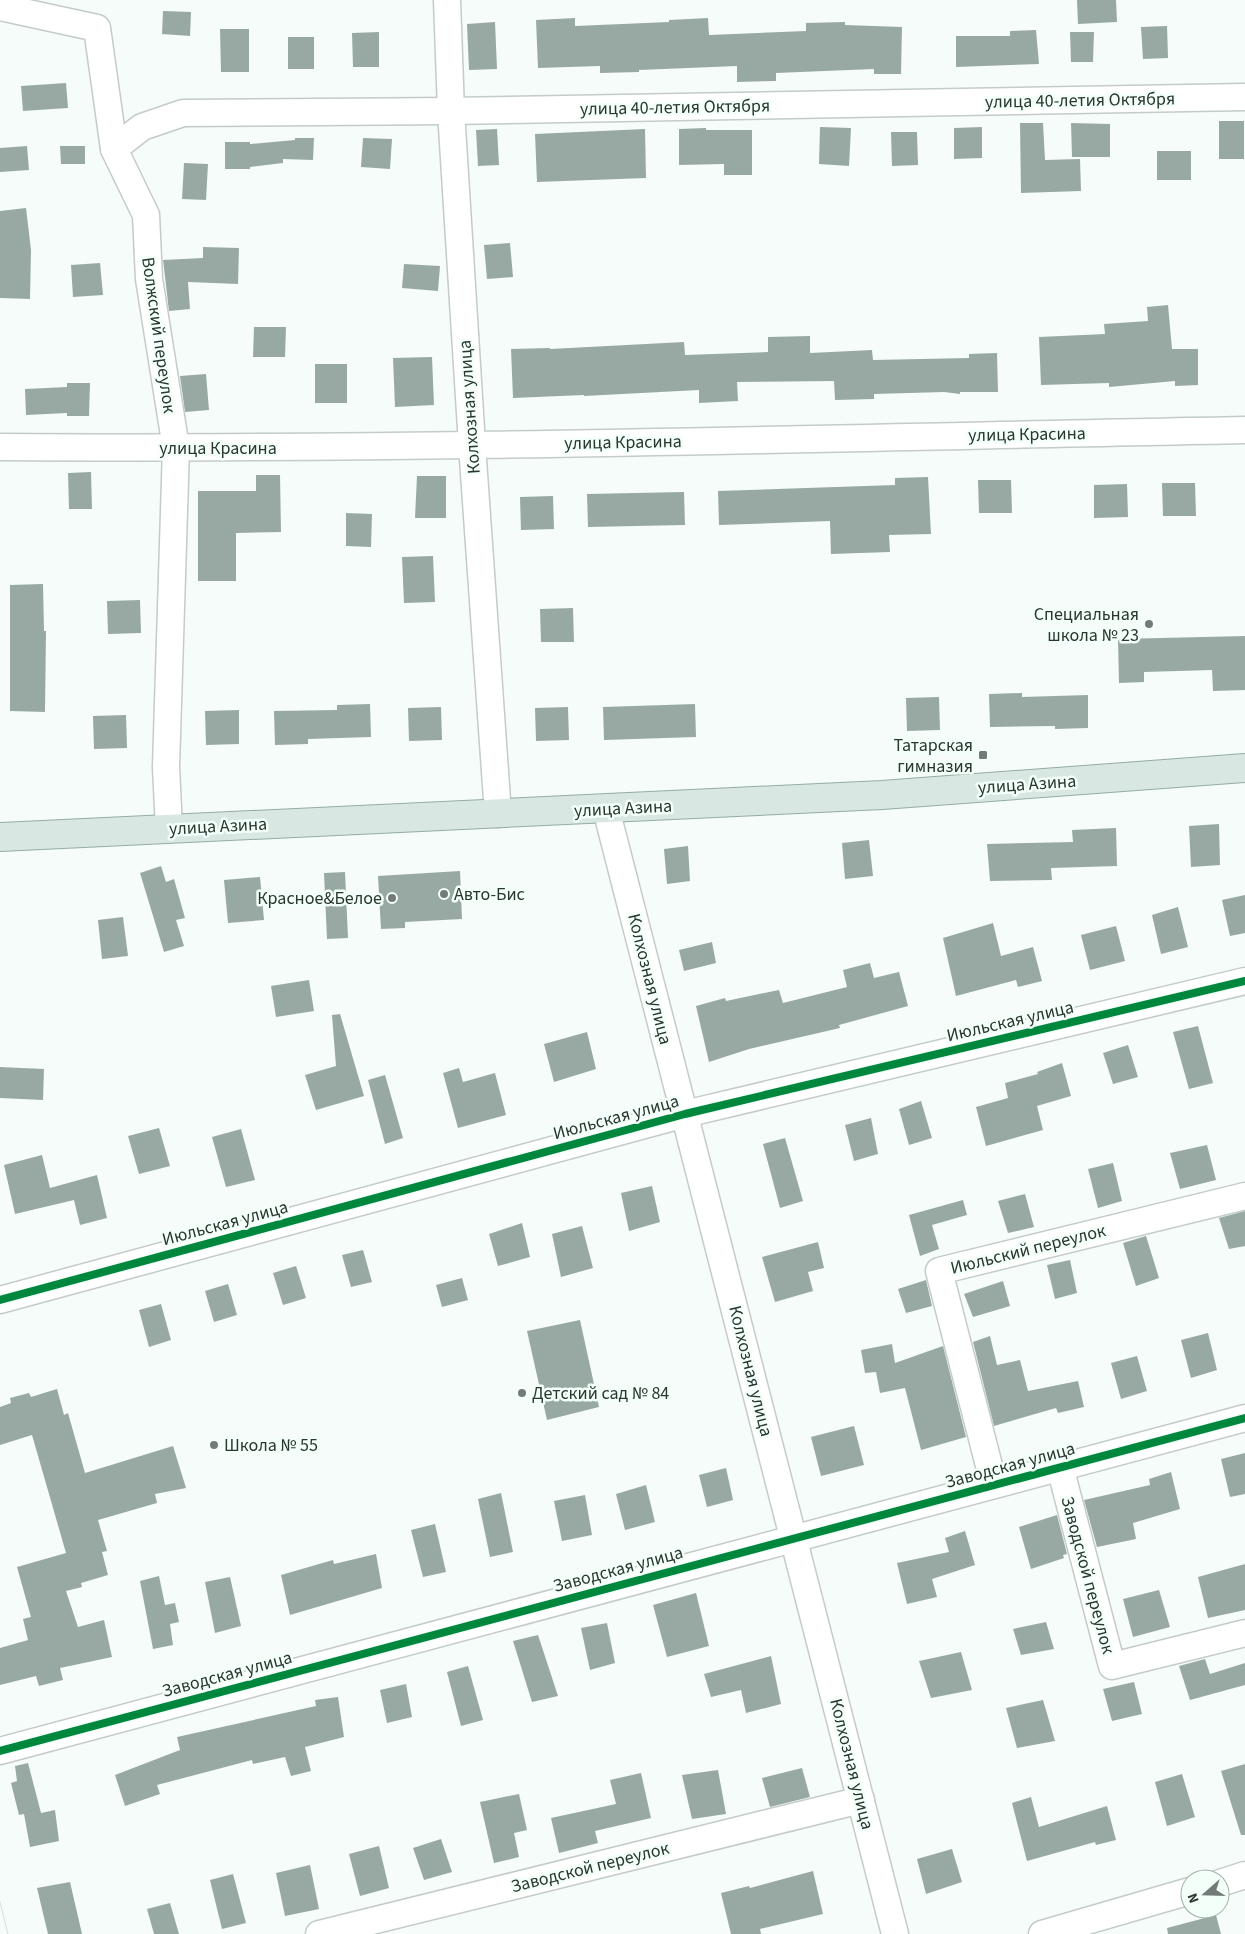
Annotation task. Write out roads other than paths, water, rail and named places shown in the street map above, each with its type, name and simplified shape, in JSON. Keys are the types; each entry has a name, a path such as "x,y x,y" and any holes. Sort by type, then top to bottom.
{"main road":[{"name":"улица Азина","path":"0,837 882,795 1245,768"}],"street":[{"name":"Колхозная улица","path":"447,0 451,111 498,814"},
{"name":"Волжский переулок","path":"0,7 97,28 114,149 146,215 148,279 176,448 166,767 168,829"},
{"name":"улица 40-летия Октября","path":"114,149 142,127 182,113 451,111 1245,97"},
{"name":"улица Красина","path":"0,447 176,448 472,445 1245,430"},
{"name":"Колхозная улица","path":"606,809 895,1934"},
{"name":"Июльская улица","path":"0,1300 685,1114 1245,982"},
{"name":"Июльский переулок","path":"994,1485 939,1271 1245,1196"},
{"name":"Заводская улица","path":"0,1751 1245,1418"},
{"name":"Заводской переулок","path":"1060,1467 1112,1666 1245,1633"},
{"name":"Заводской переулок","path":"318,1934 861,1800"},
{"path":"1230,1879 1245,1875"},
{"path":"1042,1934 1180,1894"}],"tram line":[{"path":"0,1902 8,1934"}],"place":[{"name":"Специальная школа № 23","path":"1149,624"},
{"name":"Татарская гимназия","path":"983,755"},
{"name":"Авто-Бис","path":"444,894"},
{"name":"Красное&Белое","path":"392,898"},
{"name":"Детский сад № 84","path":"522,1393"},
{"name":"Школа № 55","path":"214,1445"}]}
